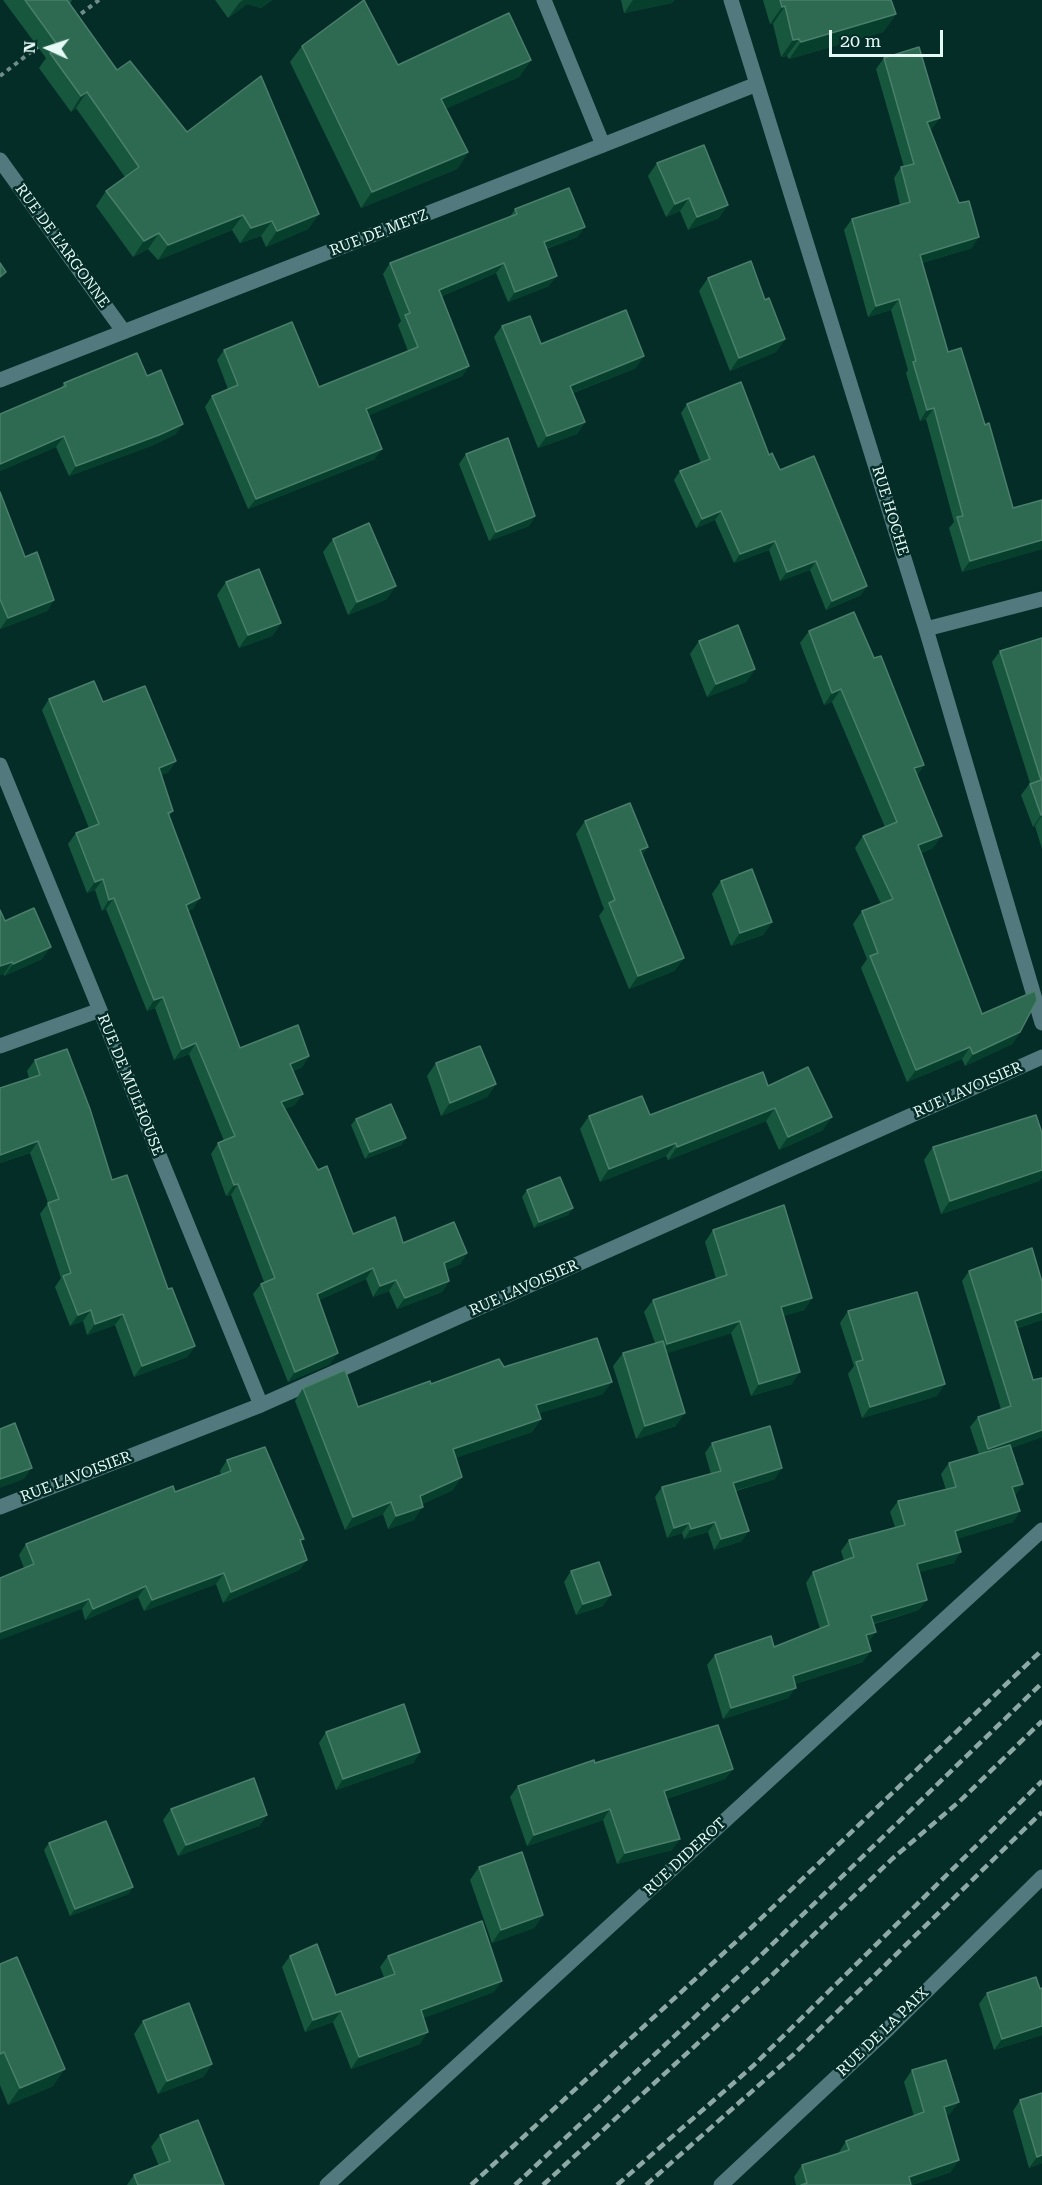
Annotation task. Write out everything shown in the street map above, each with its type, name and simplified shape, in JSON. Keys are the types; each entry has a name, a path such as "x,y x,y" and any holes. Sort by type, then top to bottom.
{"street":[{"path":"543,0 603,145"},
{"name":"RUE HOCHE","path":"731,0 926,629 1042,1023"},
{"name":"RUE DE METZ","path":"0,380 757,84"},
{"name":"RUE DE L'ARGONNE","path":"0,160 124,332"},
{"path":"926,629 1042,599"},
{"name":"RUE DE MULHOUSE","path":"0,765 261,1405"},
{"path":"0,1046 99,1010"},
{"name":"RUE LAVOISIER","path":"0,1507 261,1405 1042,1057"},
{"name":"RUE DIDEROT","path":"327,2185 1042,1530"},
{"name":"RUE DE LA PAIX","path":"721,2185 888,2028 1042,1877"}],"path":[{"path":"72,21 99,0"},
{"path":"0,76 45,41"}],"building":[{"path":"25,0 67,0 117,70 130,61 187,132 261,76 319,214 277,231 272,221 251,228 243,215 168,245 159,233 144,241 106,191 139,167 87,92 81,96 50,53 59,47"},
{"path":"364,0 398,65 509,13 531,60 441,99 468,152 372,192 302,46"},
{"path":"780,0 891,0 896,14 801,42 799,39 793,40 785,6 782,7"},
{"path":"919,47 940,118 927,122 959,203 969,201 979,237 920,255 948,352 961,348 985,425 989,423 1013,508 1042,500 1042,540 970,561 957,517 963,516 934,408 927,410 913,362 916,361 899,299 876,306 852,219 910,202 901,167 914,164 884,58"},
{"path":"704,145 728,205 697,217 689,198 675,204 657,163"},
{"path":"569,188 585,227 544,242 557,276 515,292 504,263 439,290 469,366 366,409 382,449 256,499 212,396 238,385 224,350 292,322 319,387 418,347 405,315 410,313 390,263 517,214 515,209"},
{"path":"751,261 765,300 769,298 785,339 739,358 708,278"},
{"path":"0,263 6,272 0,277"},
{"path":"626,310 644,356 570,386 585,422 547,436 502,326 530,316 541,344"},
{"path":"137,353 147,376 161,370 183,424 76,466 64,436 0,464 0,414 66,386 64,383"},
{"path":"741,382 769,455 772,453 780,470 814,456 867,586 832,601 816,561 787,572 775,541 740,554 721,511 702,519 680,471 710,459 687,404"},
{"path":"508,438 535,516 496,532 466,454"},
{"path":"0,492 25,557 37,552 54,600 8,618 0,599"},
{"path":"369,523 396,586 357,602 333,539"},
{"path":"259,569 281,623 248,635 226,582"},
{"path":"854,612 874,658 881,656 924,765 914,768 942,836 918,845 982,1014 1035,991 1037,1000 1020,1032 973,1054 970,1047 916,1070 870,956 878,953 862,911 893,899 863,836 897,822 841,689 832,693 809,631"},
{"path":"738,625 755,669 716,684 699,641"},
{"path":"1042,638 1041,815 1030,784 1041,780 1000,651"},
{"path":"94,681 103,702 145,686 176,761 159,768 173,811 168,813 200,898 186,905 240,1048 298,1025 309,1056 290,1064 303,1094 281,1102 318,1170 327,1166 353,1234 395,1217 403,1243 454,1222 467,1253 444,1263 449,1281 405,1298 396,1280 380,1286 373,1268 317,1294 338,1353 295,1372 261,1284 275,1278 238,1184 234,1185 218,1143 235,1136 196,1043 182,1049 163,997 154,1000 114,898 109,900 103,879 95,882 76,833 99,824 49,699"},
{"path":"630,803 648,847 640,850 684,958 638,976 609,903 615,900 585,821"},
{"path":"752,869 772,922 740,933 721,881"},
{"path":"34,908 51,947 13,964 12,962 0,966 0,910 5,921"},
{"path":"480,1046 496,1084 450,1103 436,1063"},
{"path":"67,1049 90,1109 112,1180 127,1175 168,1289 172,1288 195,1346 142,1366 123,1314 95,1324 91,1310 78,1315 63,1276 71,1273 48,1203 59,1199 38,1141 0,1155 0,1088 40,1075 35,1060"},
{"path":"808,1067 832,1117 788,1137 775,1108 677,1147 676,1143 609,1169 589,1116 642,1096 650,1115 763,1072 768,1086"},
{"path":"391,1104 406,1138 370,1152 356,1119"},
{"path":"1036,1115 1042,1133 1042,1170 950,1201 933,1147"},
{"path":"560,1177 573,1208 539,1222 527,1190"},
{"path":"784,1205 812,1298 781,1307 800,1372 759,1384 740,1321 667,1344 653,1300 727,1275 713,1230"},
{"path":"1032,1248 1042,1282 1042,1312 1015,1321 1033,1380 1042,1378 1042,1430 988,1449 978,1417 1011,1406 969,1271"},
{"path":"917,1292 945,1384 870,1407 856,1362 863,1360 848,1311"},
{"path":"597,1338 612,1382 536,1405 541,1419 453,1449 462,1477 420,1496 423,1507 396,1516 391,1502 353,1517 303,1388 345,1370 358,1407 499,1359 504,1367"},
{"path":"663,1341 685,1413 645,1426 623,1353"},
{"path":"15,1423 32,1468 0,1479 0,1429"},
{"path":"770,1426 782,1468 733,1483 749,1531 721,1539 715,1522 691,1529 689,1523 674,1528 662,1487 721,1471 712,1443"},
{"path":"1010,1445 1023,1484 1012,1487 1020,1511 955,1531 961,1552 917,1564 927,1600 871,1616 876,1632 866,1635 871,1651 793,1676 796,1688 731,1708 715,1655 771,1636 774,1647 829,1625 813,1572 854,1557 849,1540 905,1525 898,1501 956,1487 949,1463"},
{"path":"265,1447 304,1539 300,1540 307,1560 231,1592 224,1573 152,1600 146,1586 93,1609 89,1599 0,1632 0,1578 34,1564 26,1544 173,1486 175,1492 231,1471 227,1460"},
{"path":"599,1562 611,1595 583,1604 571,1571"},
{"path":"404,1704 420,1752 343,1779 326,1732"},
{"path":"718,1725 733,1769 664,1791 680,1839 625,1853 610,1809 534,1835 518,1786 594,1760 595,1763"},
{"path":"254,1778 267,1815 186,1845 171,1809"},
{"path":"106,1821 133,1887 75,1909 49,1843"},
{"path":"522,1852 543,1915 501,1930 479,1867"},
{"path":"482,1921 502,1981 421,2010 428,2032 359,2057 341,2011 313,2020 290,1956 317,1944 336,1995 395,1974 388,1956"},
{"path":"17,1957 65,2069 20,2088 4,2052 0,2054 0,1964"},
{"path":"1036,1977 1040,1989 1042,1988 1042,2026 1002,2039 987,1993"},
{"path":"189,2003 212,2064 167,2081 143,2021"},
{"path":"946,2060 959,2102 944,2107 959,2160 909,2177 911,2185 801,2185 807,2183 802,2165 849,2150 846,2141 924,2112 912,2070"},
{"path":"1042,2093 1042,2155 1037,2157 1020,2100"},
{"path":"198,2120 224,2185 138,2185 134,2175 170,2161 160,2135"}],"railway":[{"path":"471,2185 751,1928 1042,1650"},
{"path":"515,2185 759,1957 1042,1683"},
{"path":"543,2185 767,1980 892,1859 961,1800 1042,1721"},
{"path":"617,2185 753,2066 1042,1781"},
{"path":"646,2185 793,2055 1042,1812"}]}
